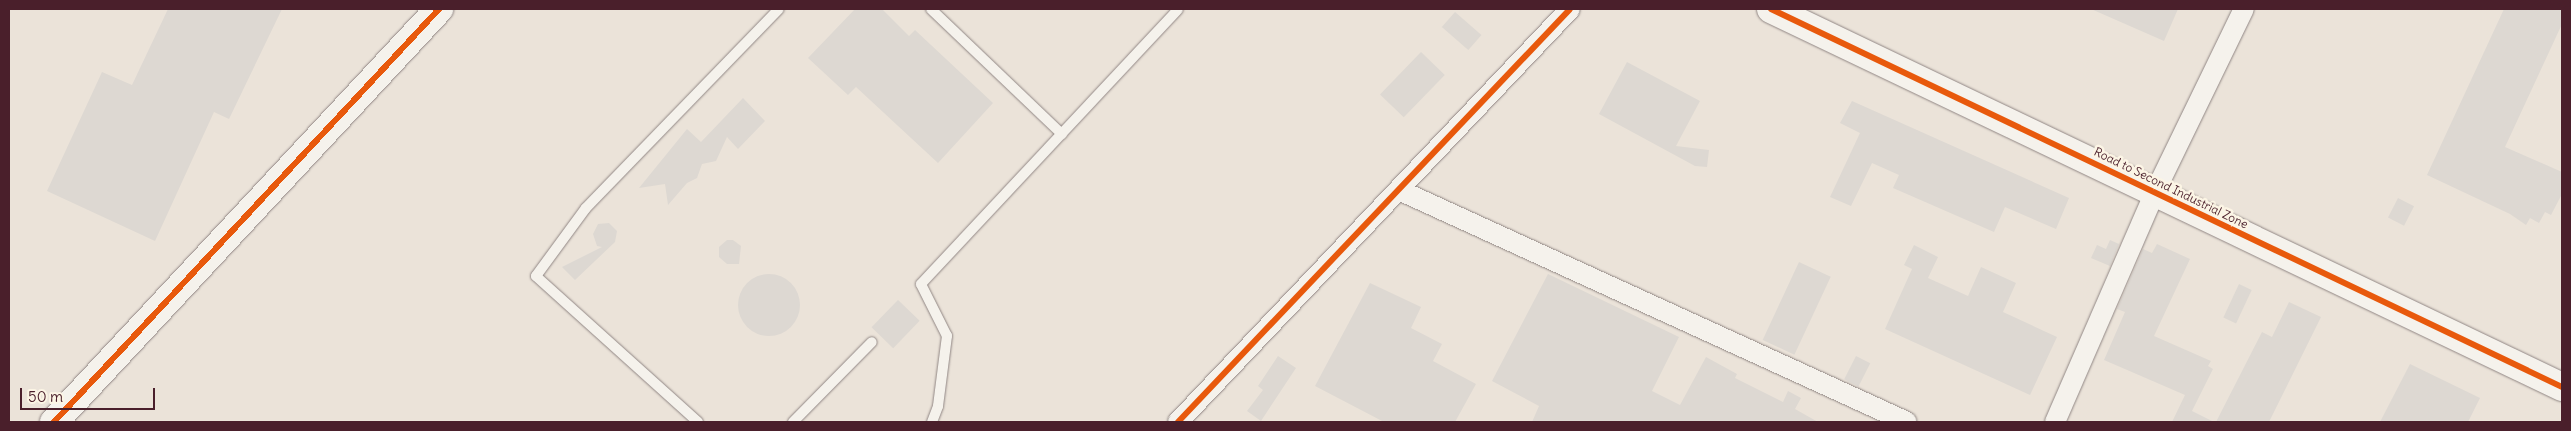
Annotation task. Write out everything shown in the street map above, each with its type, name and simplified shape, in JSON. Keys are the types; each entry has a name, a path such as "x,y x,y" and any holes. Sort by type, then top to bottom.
{"street":[{"path":"54,422 439,9"},
{"path":"1186,420 1570,9"},
{"name":"Road to Second Industrial Zone","path":"1771,9 2562,387"},
{"path":"2055,422 2155,192 2244,9"},
{"path":"1399,190 1907,422"}],"lane":[{"path":"698,422 536,276 586,208 780,9"},
{"path":"931,9 1062,134"},
{"path":"932,422 938,406 947,336 921,284 1178,9"},
{"path":"793,422 872,342"}],"shaded area":[{"path":"9,9 2562,9 2562,422 9,422"}],"building":[{"path":"168,9 282,9 229,119 214,112 155,241 47,191 102,72 132,85"},
{"path":"855,9 882,9 909,36 915,30 993,103 938,163 856,87 848,95 808,58"},
{"path":"2091,9 2178,9 2164,41"},
{"path":"2504,9 2562,9 2562,24 2505,147 2562,172 2562,194 2551,215 2545,212 2539,223 2530,218 2526,225 2510,214 2427,175"},
{"path":"1455,12 1481,35 1468,50 1442,27"},
{"path":"1421,52 1445,75 1404,117 1380,94"},
{"path":"1627,62 1700,101 1676,146 1709,150 1707,167 1695,166 1599,114"},
{"path":"743,98 765,121 738,149 727,137 716,161 702,164 697,178 687,183 668,205 665,184 639,188 687,129 701,142"},
{"path":"1852,101 2069,198 2056,229 2005,207 1994,232 1893,188 1899,175 1872,163 1851,206 1830,197 1860,133 1840,123"},
{"path":"2398,198 2414,206 2404,226 2388,218"},
{"path":"609,223 617,231 615,242 575,280 562,267 602,247 597,246 593,234 598,224"},
{"path":"727,240 733,240 741,246 739,264 727,264 719,257 719,247"},
{"path":"2110,240 2119,244 2110,266 2091,258 2097,245 2106,249"},
{"path":"2157,244 2190,259 2154,336 2211,361 2208,366 2213,369 2192,411 2214,422 2172,422 2185,395 2104,360 2125,312 2117,309 2143,249 2152,253"},
{"path":"1914,245 1938,257 1928,278 1968,296 1981,267 2016,283 2003,312 2057,337 2030,395 1885,329 1912,269 1904,265"},
{"path":"1799,262 1831,277 1794,355 1763,340"},
{"path":"769,274 781,277 791,283 797,293 800,305 797,317 791,327 781,333 769,336 757,333 747,327 741,317 738,305 741,293 747,283 757,277"},
{"path":"1548,274 1679,337 1652,391 1680,405 1706,357 1737,374 1735,378 1783,402 1788,391 1801,398 1795,409 1818,422 1532,422 1539,406 1492,381"},
{"path":"1370,283 1421,307 1411,328 1442,344 1433,361 1476,384 1455,422 1384,422 1315,386"},
{"path":"2239,284 2252,290 2236,323 2223,318"},
{"path":"898,300 920,321 893,348 872,327"},
{"path":"2289,302 2321,317 2269,422 2216,422 2262,332 2272,337"},
{"path":"1278,356 1296,368 1261,421 1247,411 1263,390 1258,386"},
{"path":"1856,356 1870,363 1858,386 1844,379"},
{"path":"2410,364 2480,398 2468,422 2380,422"}],"cycle path":[{"path":"54,422 439,9"},
{"path":"1178,422 1570,9"},
{"path":"1771,9 2562,387"}]}
